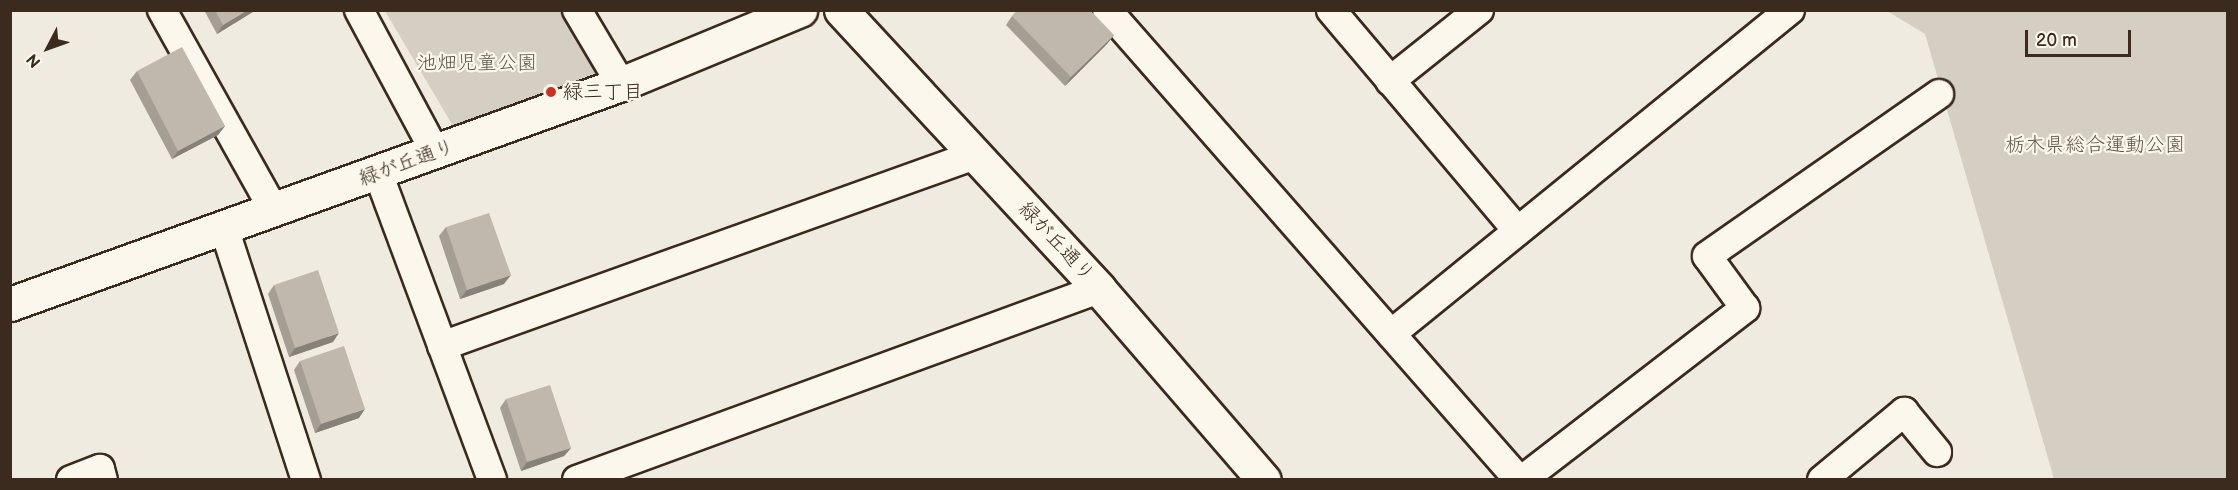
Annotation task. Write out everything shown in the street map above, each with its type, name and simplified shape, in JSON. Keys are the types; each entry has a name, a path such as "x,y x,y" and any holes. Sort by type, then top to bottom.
{"street":[{"path":"162,10 275,212"},
{"path":"359,10 435,152"},
{"path":"577,10 621,84"},
{"name":"緑が丘通り","path":"10,304 225,231 621,84 800,10"},
{"name":"緑が丘通り","path":"841,10 1099,289 1264,480"},
{"path":"1107,10 1521,480 1745,308 1707,256 1939,94"},
{"path":"1331,10 1518,231"},
{"path":"1390,81 1479,10"},
{"path":"1391,334 1790,10"},
{"path":"442,346 975,155"},
{"path":"378,173 492,480"},
{"path":"225,231 306,480"},
{"path":"577,480 1099,289"},
{"path":"1822,480 1904,412 1937,452"},
{"path":"71,480 100,469 104,480"}],"green space":[{"name":"池畑児童公園","path":"385,11 562,11 600,72 453,126"},
{"name":"栃木県総合運動公園","path":"1887,11 2227,11 2227,479 2054,479 1925,34"}],"building":[{"path":"215,10 248,10 223,25"},
{"path":"1017,10 1090,10 1114,35 1071,77 1012,16"},
{"path":"182,47 225,126 178,151 137,71"},
{"path":"489,213 511,275 467,290 446,227"},
{"path":"318,270 339,333 295,348 274,285"},
{"path":"344,346 365,409 321,424 300,361"},
{"path":"550,385 571,448 527,462 506,399"}],"place":[{"name":"緑三丁目","path":"551,92"}]}
